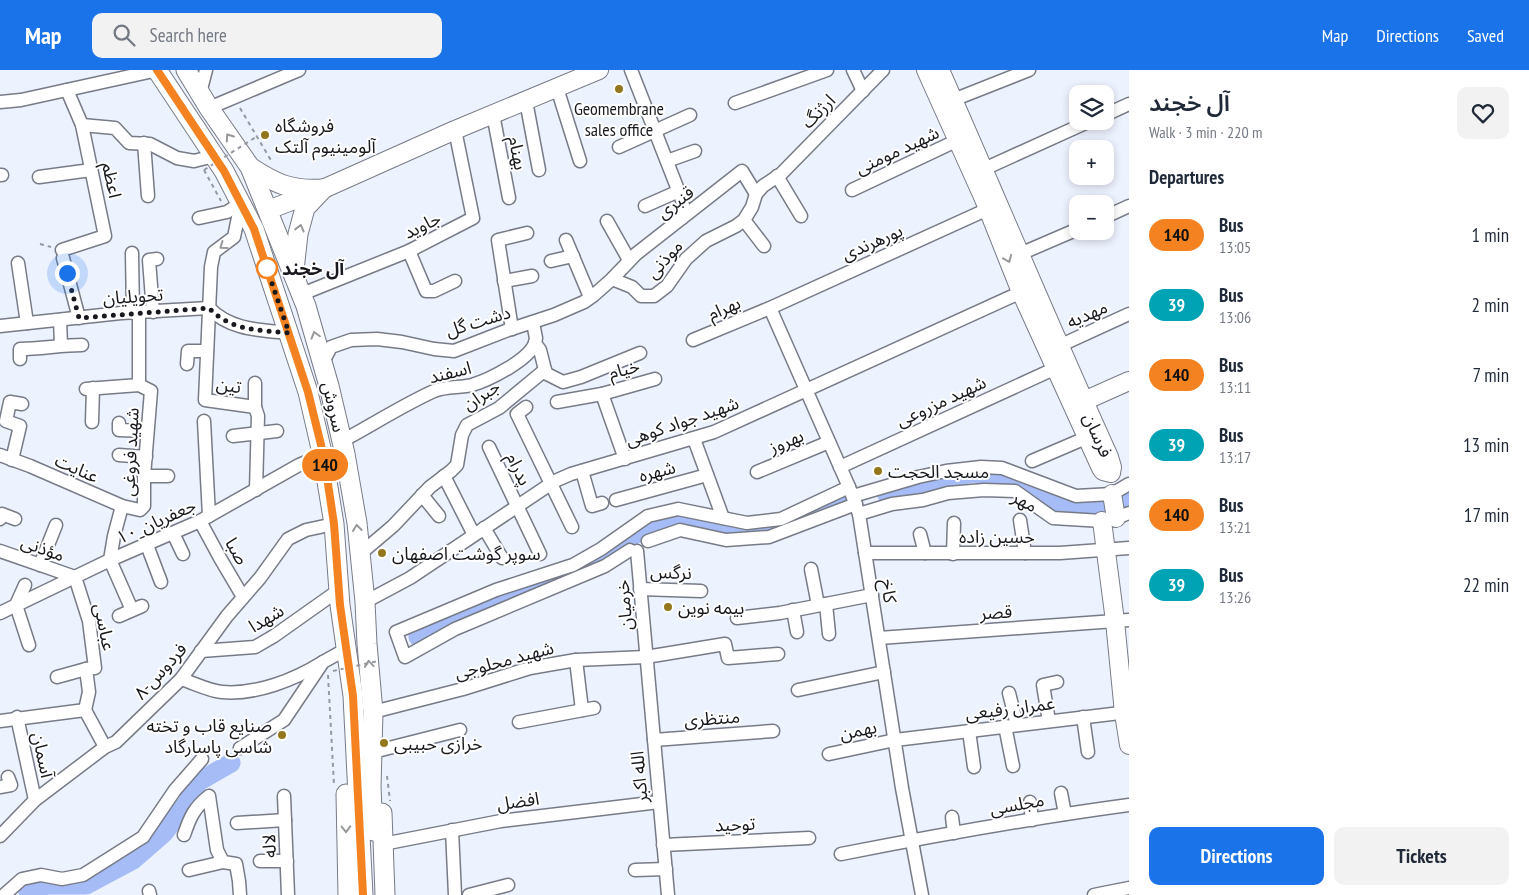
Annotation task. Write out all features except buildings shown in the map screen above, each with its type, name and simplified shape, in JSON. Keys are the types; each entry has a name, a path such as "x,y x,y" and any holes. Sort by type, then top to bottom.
{"main road":[{"name":"سروش","path":"158,70 205,162 224,171 239,212 254,229 308,392 323,455 334,524 340,597 353,696 363,895"},
{"name":"سروش","path":"186,70 250,167 302,294 323,362 342,441 357,523 373,712 371,787 374,895"},
{"path":"250,167 270,181 286,186 306,190 323,189"},
{"path":"294,274 298,234 305,208 323,189"},
{"path":"239,212 268,210"},
{"path":"340,597 331,661 348,895"},
{"path":"373,712 382,786 385,895"}],"street":[{"path":"0,102 21,100 158,70"},
{"path":"206,70 205,101 234,98 299,70"},
{"path":"268,210 323,189 455,130 598,70"},
{"path":"631,70 679,191 684,211 682,218"},
{"path":"735,103 827,70"},
{"path":"853,70 863,91"},
{"name":"ارژنگ","path":"777,176 883,70"},
{"name":"فرسان","path":"926,70 988,209 1028,289 1059,346 1109,458 1112,467 1110,473 1103,470 1056,368 1028,289 1020,254 940,70"},
{"path":"953,100 1029,70"},
{"path":"557,88 580,161"},
{"name":"اعظم","path":"67,90 82,125 105,236 62,254 79,318"},
{"path":"526,101 539,170"},
{"path":"1114,111 1129,104"},
{"name":"بهنام","path":"493,114 509,198"},
{"path":"619,146 690,115"},
{"path":"82,125 115,128 129,143 150,144 177,158 205,162"},
{"name":"جاوید","path":"302,294 409,251 473,218 455,130"},
{"path":"984,169 1070,130"},
{"name":"شهید مومنی","path":"852,190 958,140"},
{"path":"144,144 148,196"},
{"path":"667,161 695,151"},
{"path":"39,177 92,170"},
{"name":"قنبری","path":"612,279 629,260 742,172 756,194"},
{"path":"764,246 744,220 752,207 756,194 763,186 777,176 801,216"},
{"path":"644,206 679,191"},
{"path":"1114,213 1129,206"},
{"name":"پورهرندی","path":"770,308 988,209"},
{"path":"199,218 239,212"},
{"name":"تین","path":"239,212 234,237 214,252 211,268 205,400 256,407 258,416 256,490"},
{"name":"موذنی","path":"612,279 632,287 641,296 654,296 666,286 686,259 706,241 744,220"},
{"path":"607,221 629,260"},
{"path":"512,328 498,240 527,233"},
{"path":"1020,254 1069,233"},
{"path":"566,240 590,297"},
{"path":"409,251 426,291 434,291 455,281"},
{"name":"شهید فروغی","path":"132,252 139,385 151,391 144,476 144,506 140,510"},
{"path":"551,261 573,256"},
{"path":"153,312 149,260 157,259"},
{"path":"18,263 27,323"},
{"path":"504,281 532,276"},
{"name":"دشت گل","path":"323,362 331,347 351,340 385,340 454,351 512,328 569,309 590,297 612,279"},
{"name":"شهید جواد کوهی","path":"365,602 410,578 551,484 571,474 714,432 1028,289"},
{"path":"209,308 221,320 248,329 289,333"},
{"name":"تحویلیان","path":"0,326 136,312 209,308"},
{"name":"بهرام","path":"692,340 770,308"},
{"name":"کاخ","path":"770,308 854,500 865,553 911,840 922,895"},
{"name":"مهدیه","path":"1059,346 1129,314"},
{"path":"60,320 61,345"},
{"path":"533,322 535,343 540,350 546,374 563,382 581,377 640,353"},
{"name":"اسفند","path":"342,441 436,391 470,386 490,379 524,356 535,343"},
{"path":"20,359 20,349 82,345"},
{"path":"187,364 188,351 207,351"},
{"name":"شهید مزروعی","path":"840,467 1056,368"},
{"name":"جبران","path":"360,554 394,526 422,495 457,465 462,435 467,425 499,408 545,370"},
{"name":"خیام","path":"557,402 602,394 656,379"},
{"path":"1084,401 1129,381"},
{"path":"256,383 256,407"},
{"path":"92,422 90,388 139,385"},
{"name":"خیام","path":"602,394 625,459"},
{"path":"12,460 20,426 6,421 10,402 22,404"},
{"path":"526,407 517,414 572,527"},
{"path":"204,421 205,519"},
{"path":"119,424 119,430 147,431"},
{"path":"233,436 277,431"},
{"path":"1032,461 1088,437"},
{"name":"شهره","path":"694,439 723,518"},
{"name":"بهروز","path":"757,472 829,442"},
{"name":"پدرام","path":"489,447 540,554"},
{"name":"عنایت","path":"0,455 122,506 140,510"},
{"path":"119,455 146,458"},
{"name":"۱۰_جعفریان","path":"0,613 110,560 205,519 299,466 323,455"},
{"path":"648,541 680,530 726,540 769,537 854,500 918,477 946,471 982,467 1002,468 1076,496 1112,494 1129,484"},
{"path":"582,471 592,506 602,503"},
{"path":"144,476 168,476"},
{"path":"444,476 479,531 502,558"},
{"name":"شهره","path":"616,500 707,476"},
{"name":"مهر","path":"854,500 892,504 923,500 948,493 984,490 1015,491 1054,518 1116,517"},
{"path":"1112,494 1116,517 1106,551 1122,620 1129,745"},
{"path":"422,495 439,516"},
{"path":"723,518 747,523 781,519 854,500"},
{"path":"119,616 137,608 110,560 122,506"},
{"name":"خرمیان","path":"646,657 640,589 634,550 606,566 455,629 405,657 396,632 496,590 572,564 601,549 648,516 678,510 723,518"},
{"path":"0,519 2,514 15,519"},
{"name":"صبا","path":"205,519 220,558 243,597"},
{"path":"1020,520 1025,554"},
{"path":"953,554 954,523"},
{"name":"۸-فردوس","path":"0,836 34,800 105,747 116,742 181,678 288,539 306,530 334,524"},
{"path":"40,565 56,525"},
{"path":"173,533 183,554"},
{"path":"920,534 924,553"},
{"path":"146,545 161,582"},
{"name":"حسین زاده","path":"865,553 1025,554 1106,551 1129,548"},
{"name":"مؤذنی","path":"0,551 74,578"},
{"path":"811,569 829,634"},
{"name":"عباسی","path":"74,578 89,621 95,668 86,669 89,692 85,710"},
{"path":"25,585 16,605 29,645"},
{"name":"نرگس","path":"640,589 701,591"},
{"path":"737,618 793,610 872,595"},
{"name":"شهدا","path":"201,651 255,647 340,597"},
{"path":"793,610 798,632"},
{"name":"قصر","path":"879,638 1122,620"},
{"name":"شهید محلوجی","path":"373,712 463,689 530,668 576,660 646,657 725,644 728,658 778,654"},
{"name":"الله اکبر","path":"646,657 668,895"},
{"path":"519,722 588,709 576,660"},
{"path":"181,678 220,692 236,692 264,688 331,661"},
{"path":"240,748 284,720 331,661"},
{"path":"56,676 86,669"},
{"path":"798,690 884,672"},
{"path":"1049,721 1043,685 1057,682"},
{"path":"1009,693 1013,766"},
{"path":"0,721 17,717 85,710 105,747"},
{"name":"عمران رفیعی","path":"895,740 1126,712"},
{"name":"آسمان","path":"17,717 34,800"},
{"path":"1083,717 1088,752"},
{"path":"378,752 460,730"},
{"name":"منتظری","path":"654,740 773,731"},
{"path":"969,731 974,767"},
{"name":"بهمن","path":"829,754 895,740"},
{"path":"4,895 22,879 41,875 62,879 83,875 143,837 175,790 202,759"},
{"path":"1061,793 1065,814"},
{"path":"184,835 190,817 197,806 209,796 217,850 222,862"},
{"name":"لاله","path":"284,796 288,895"},
{"name":"افضل","path":"383,844 500,821 659,802"},
{"path":"1030,802 1032,820"},
{"name":"مجلسی","path":"842,854 954,832 1129,805"},
{"path":"952,817 954,832"},
{"path":"237,823 285,820"},
{"path":"452,830 455,895"},
{"name":"توحید","path":"663,845 809,838"},
{"path":"260,861 287,861"},
{"path":"189,870 222,862 236,864 240,895"},
{"path":"635,870 666,869"},
{"path":"469,895 508,885"},
{"path":"1094,895 1129,888"}],"path":[{"path":"234,98 286,186"},
{"path":"239,212 205,162 256,137"},
{"path":"381,656 382,664"},
{"path":"334,792 331,661 378,661"},
{"path":"387,776 390,805"}],"waterway":[{"path":"887,495 949,477 974,473 1012,479 1054,504 1086,507 1129,499"},
{"path":"418,637 484,606 574,572 609,553 631,537 664,518 719,532 737,534 764,531 842,503"},
{"path":"28,892 47,885 86,885 133,860 164,833 187,803 198,782 231,763"}],"bus line":[{"name":"140","path":"157,70 224,171 254,229 308,392 324,457 334,524 340,605 353,696 363,895"}],"place":[{"name":"Geomembrane sales office","path":"619,89"},
{"name":"فروشگاه آلومینیوم آلتک","path":"265,135"},
{"name":"آل خجند","path":"267,268"},
{"name":"مسجد الحجت","path":"878,471"},
{"name":"سوپر گوشت اصفهان","path":"382,553"},
{"name":"بیمه نوین","path":"668,607"},
{"name":"صنایع قاب و تخته شاسی پاسارگاد","path":"282,735"},
{"name":"خرازی حبیبی","path":"384,743"}],"route":[{"path":"67,273 79,318 121,313 209,308 221,320 248,329 289,333 265,263 267,268"}]}
